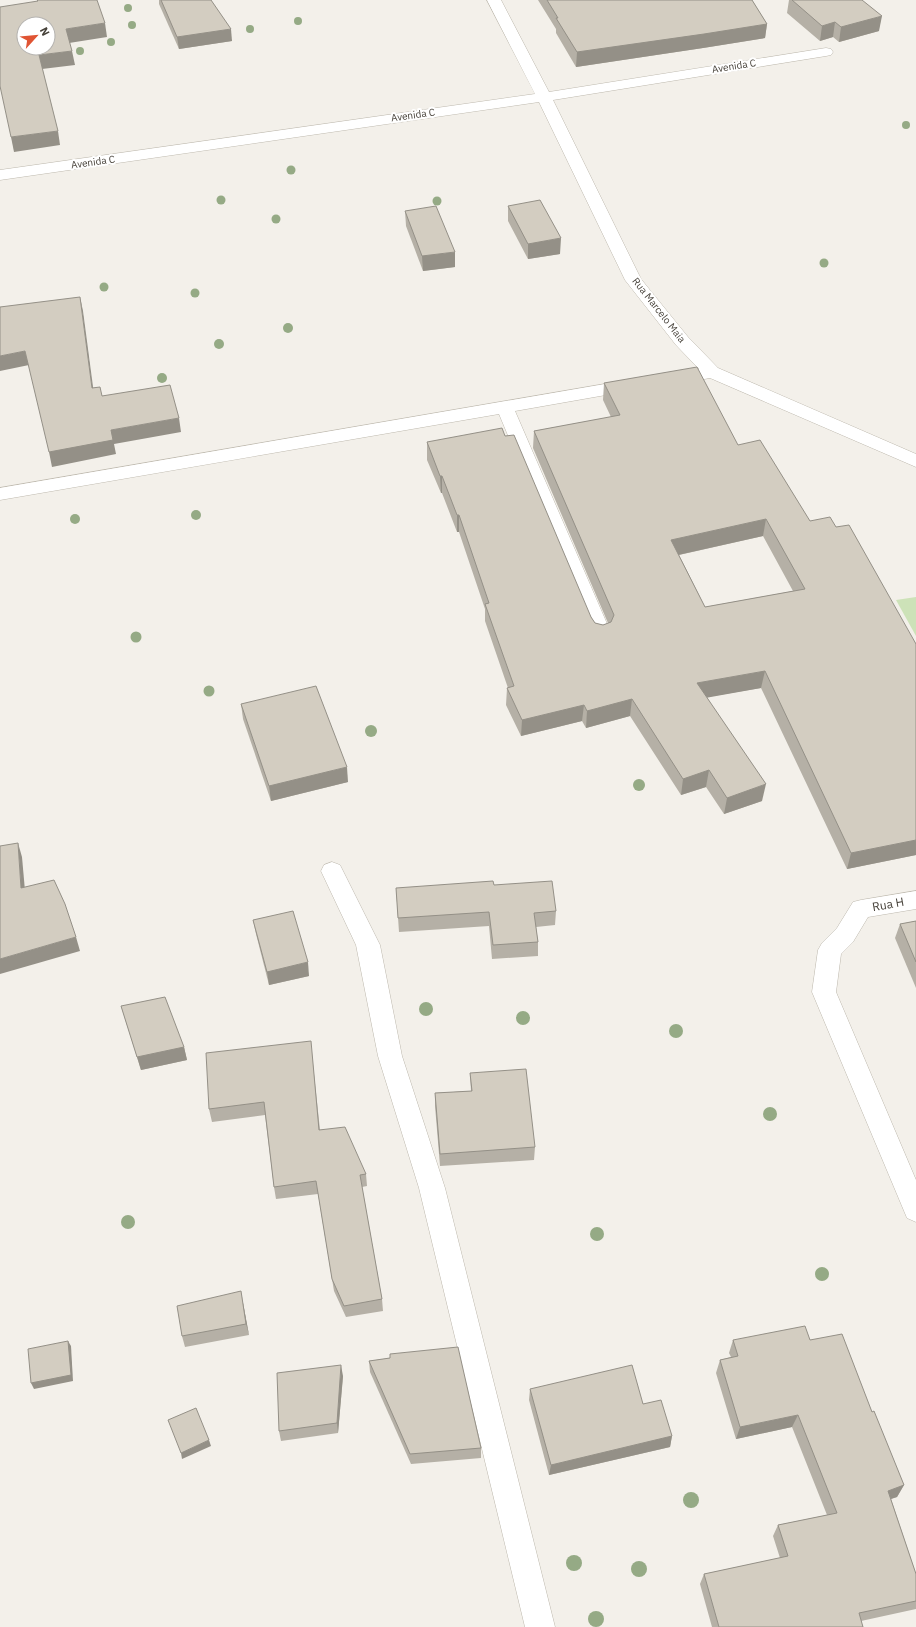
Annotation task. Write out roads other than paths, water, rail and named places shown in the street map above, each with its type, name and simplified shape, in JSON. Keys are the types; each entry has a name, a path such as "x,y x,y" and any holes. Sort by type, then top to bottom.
{"street":[{"name":"Rua Marcelo Maia","path":"494,0 544,96 633,280 682,341 712,372 916,461"},
{"name":"Avenida C","path":"0,175 544,96 826,52"},
{"path":"0,494 712,372"},
{"path":"506,408 601,633"},
{"path":"332,871 368,945 390,1056 432,1188 540,1627"},
{"name":"Rua H","path":"916,900 861,909 845,935 830,950 824,992 916,1210"}]}
